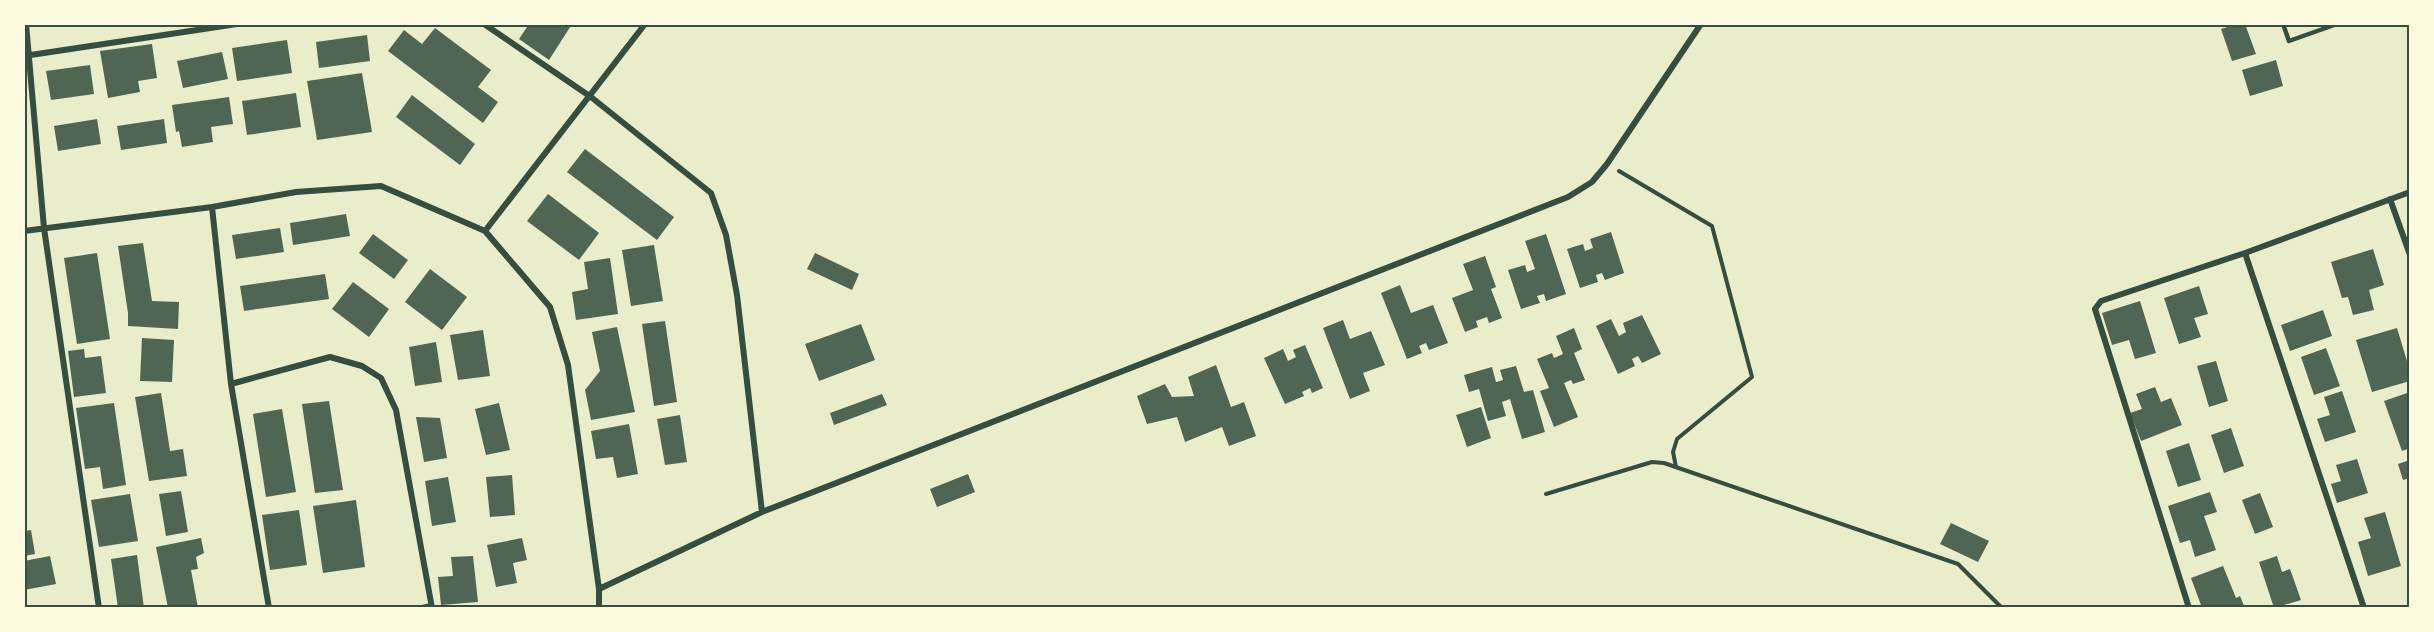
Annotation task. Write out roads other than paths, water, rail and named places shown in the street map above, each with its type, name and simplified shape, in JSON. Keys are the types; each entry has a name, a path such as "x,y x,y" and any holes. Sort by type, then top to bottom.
{"street":[{"path":"26,24 27,55 45,228 99,608"},
{"path":"27,55 184,28 237,24"},
{"path":"484,24 591,97 711,193 719,210 737,295 762,512"},
{"path":"485,231 591,97 645,24"},
{"path":"598,589 762,512 1558,201 1592,182 1607,164 1701,24"},
{"path":"24,231 212,207 296,192 381,186 485,231 550,307 565,355 599,608"},
{"path":"2189,608 2095,309 2101,302 2245,253 2410,192"},
{"path":"2390,199 2410,255"},
{"path":"212,207 231,384 269,608"},
{"path":"2245,253 2364,608"},
{"path":"231,384 330,357 362,366 381,378 396,410 431,607 422,608"}],"lane":[{"path":"2283,24 2289,41 2337,24"}]}
